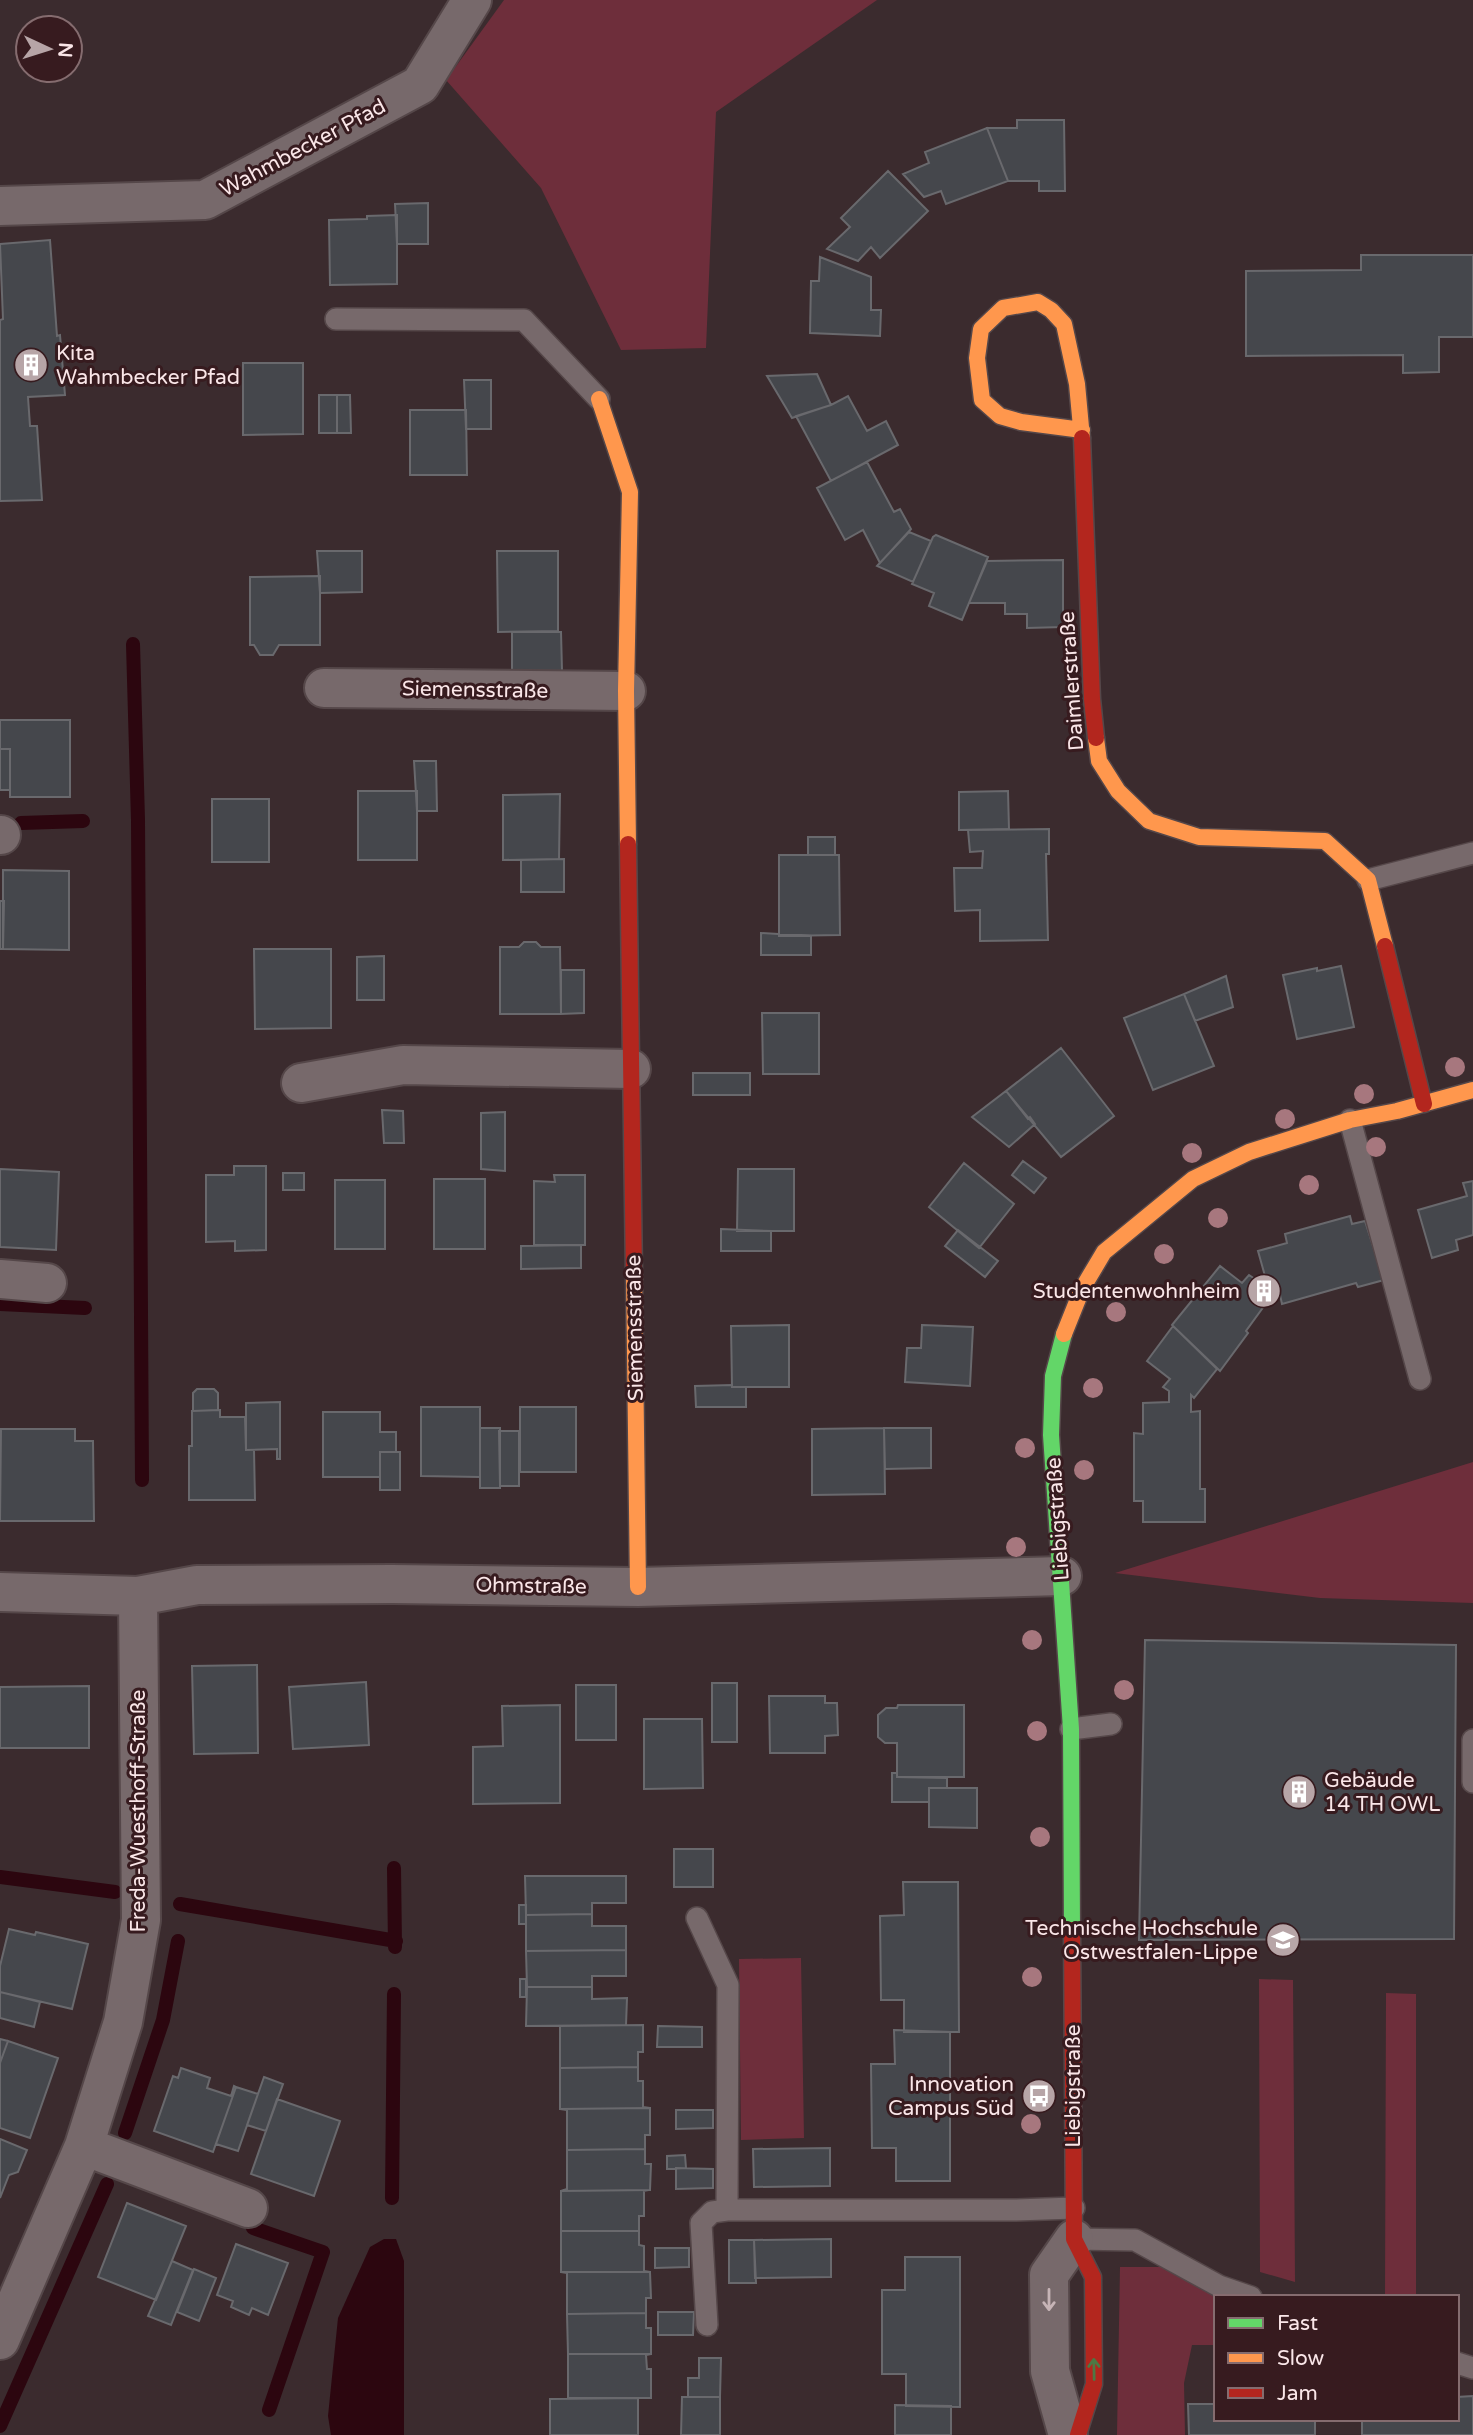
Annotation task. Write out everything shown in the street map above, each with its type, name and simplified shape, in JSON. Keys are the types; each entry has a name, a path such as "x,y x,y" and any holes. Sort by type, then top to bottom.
{"street":[{"name":"Wahmbecker Pfad","path":"0,206 205,200 420,85 472,0"},
{"name":"Daimlerstraße","path":"1082,430 1021,422 1000,416 982,400 977,358 981,329 1003,308 1038,302 1051,310 1064,324 1077,384 1082,430 1092,699 1099,761 1105,771 1118,791 1149,821 1199,837 1325,841 1368,880"},
{"name":"Siemensstraße","path":"599,399 630,492 626,691 638,1587"},
{"name":"Siemensstraße","path":"324,688 626,691"},
{"path":"1368,880 1424,1104"},
{"path":"301,1083 403,1065 632,1069"},
{"name":"Liebigstraße","path":"1078,2435 1094,2384 1093,2277 1074,2223 1071,1728 1051,1435 1053,1376 1072,1313 1082,1289 1104,1252 1193,1179 1249,1152 1350,1120 1397,1111 1473,1090"},
{"path":"0,1279 47,1283"},
{"name":"Ohmstraße","path":"0,1592 138,1596 197,1585 638,1587 1062,1576"},
{"name":"Freda-Wuesthoff-Straße","path":"0,2340 84,2146 123,2022 141,1920 138,1596"},
{"path":"84,2146 248,2208"},
{"path":"1068,2435 1050,2371 1049,2276 1074,2223"}],"lane":[{"path":"336,319 524,320 599,399"},
{"path":"1368,880 1473,853"},
{"path":"1350,1120 1420,1379"},
{"path":"1071,1728 1111,1724"},
{"path":"1473,1740 1473,1782"},
{"path":"697,1918 728,1985 727,2210"},
{"path":"707,2325 701,2223 712,2212 727,2210 1016,2210 1135,2240 1219,2286 1245,2295"}],"shaded area":[{"path":"504,0 877,0 716,112 706,348 621,350 541,188 446,80"},
{"path":"1473,1462 1473,1603 1320,1598 1115,1573"},
{"path":"801,1958 804,2138 741,2140 739,1959"},
{"path":"1259,1979 1293,1980 1295,2282 1260,2272"},
{"path":"1386,1993 1416,1994 1416,2295 1385,2295"},
{"path":"384,2239 396,2239 404,2261 404,2435 331,2435 328,2416 338,2318 370,2247"},
{"path":"1120,2267 1164,2267 1217,2295 1214,2295 1214,2345 1192,2345 1184,2383 1185,2435 1117,2435"}],"building":[{"path":"1017,120 1064,120 1065,191 1039,191 1039,181 1008,181 987,128 1017,128"},
{"path":"987,128 1008,181 946,204 941,191 924,197 903,174 929,163 925,152"},
{"path":"888,171 928,211 880,258 871,247 858,261 827,249 850,227 841,218"},
{"path":"428,203 428,244 397,244 395,204"},
{"path":"397,215 397,284 330,285 329,220"},
{"name":"Kita Wahmbecker Pfad","path":"50,240 57,336 60,335 65,395 28,397 30,426 37,426 42,500 0,501 0,320 3,319 0,244"},
{"path":"1361,255 1473,255 1473,337 1439,337 1439,372 1403,373 1403,355 1246,356 1246,271 1361,270"},
{"path":"820,257 871,277 871,310 881,310 880,336 810,333 811,281 819,281"},
{"path":"243,363 303,363 303,434 243,435"},
{"path":"817,374 831,405 792,418 767,376"},
{"path":"464,380 491,380 491,429 466,429"},
{"path":"319,395 337,395 337,433 319,433"},
{"path":"337,395 350,395 351,433 337,433"},
{"path":"848,396 867,431 886,421 898,445 831,481 796,416 831,405"},
{"path":"410,410 466,410 467,475 410,475"},
{"path":"867,462 894,512 900,509 911,529 880,563 863,530 845,540 817,488"},
{"path":"909,532 931,541 913,582 877,566"},
{"path":"936,535 988,557 962,620 929,606 934,593 912,584"},
{"path":"317,551 362,551 362,592 320,593"},
{"path":"497,551 558,551 558,631 498,632"},
{"path":"1063,560 1063,627 1027,628 1027,614 1005,614 1005,603 969,603 987,561"},
{"path":"320,576 320,645 279,645 273,655 260,655 254,645 250,645 250,577"},
{"path":"512,632 561,632 562,671 512,671"},
{"path":"0,720 70,720 70,797 10,797 10,749 0,749"},
{"path":"0,749 10,749 10,790 0,790"},
{"path":"414,761 436,761 437,811 417,811"},
{"path":"358,791 417,791 417,860 358,860"},
{"path":"1008,791 1009,829 959,830 959,792"},
{"path":"560,794 559,859 503,860 503,795"},
{"path":"212,799 269,799 269,862 212,862"},
{"path":"1049,829 1049,854 1046,854 1048,940 980,941 980,910 955,911 954,868 982,868 983,851 970,852 968,830"},
{"path":"808,837 835,837 835,855 808,855"},
{"path":"779,855 839,855 840,935 779,936"},
{"path":"564,859 564,892 521,892 521,860"},
{"path":"3,870 69,871 69,950 3,949"},
{"path":"0,901 4,901 3,949 0,949"},
{"path":"761,933 811,936 811,955 761,955"},
{"path":"524,942 536,942 541,947 560,947 561,1014 500,1014 500,947 519,947"},
{"path":"254,949 331,949 331,1028 255,1029"},
{"path":"384,956 384,1000 357,1000 357,957"},
{"path":"1341,966 1354,1027 1297,1039 1283,975"},
{"path":"561,970 584,970 584,1013 561,1014"},
{"path":"1226,976 1233,1007 1195,1021 1184,994"},
{"path":"1184,994 1214,1066 1153,1090 1124,1018"},
{"path":"762,1013 819,1013 819,1074 763,1074"},
{"path":"1061,1048 1114,1116 1061,1157 1006,1091"},
{"path":"693,1073 750,1073 750,1095 693,1095"},
{"path":"1006,1091 1035,1124 1009,1147 972,1117"},
{"path":"382,1110 403,1111 404,1143 384,1143"},
{"path":"505,1112 505,1171 481,1169 481,1113"},
{"path":"1023,1161 1046,1178 1034,1193 1012,1175"},
{"path":"964,1163 1014,1204 979,1248 929,1207"},
{"path":"234,1166 266,1166 266,1250 235,1251 235,1241 206,1242 206,1175 234,1175"},
{"path":"0,1169 59,1172 56,1250 0,1247"},
{"path":"738,1169 794,1169 794,1231 737,1231"},
{"path":"283,1173 304,1173 304,1190 283,1190"},
{"path":"554,1175 585,1175 585,1245 534,1245 534,1181 555,1182"},
{"path":"434,1179 485,1179 485,1249 434,1249"},
{"path":"335,1180 385,1180 385,1249 335,1249"},
{"path":"1473,1181 1473,1235 1456,1240 1458,1250 1432,1258 1418,1210 1467,1196 1463,1183"},
{"name":"Studentenwohnheim","path":"1350,1216 1352,1224 1365,1221 1384,1280 1358,1287 1356,1283 1282,1304 1280,1295 1264,1300 1267,1302 1246,1331 1248,1333 1220,1371 1172,1325 1220,1266 1242,1283 1249,1275 1255,1279 1265,1276 1258,1251 1287,1243 1285,1234"},
{"path":"721,1229 771,1231 771,1251 721,1251"},
{"path":"958,1230 998,1261 985,1277 945,1246"},
{"path":"581,1245 581,1268 521,1269 521,1246"},
{"path":"789,1325 789,1387 732,1387 731,1326"},
{"path":"922,1325 973,1327 970,1386 905,1382 907,1348 921,1348"},
{"path":"1173,1326 1217,1369 1194,1398 1191,1395 1191,1412 1200,1411 1200,1489 1205,1489 1205,1522 1143,1522 1143,1501 1134,1501 1134,1433 1143,1434 1143,1403 1169,1402 1169,1391 1163,1387 1170,1379 1147,1361"},
{"path":"695,1386 746,1387 746,1407 696,1407"},
{"path":"197,1389 214,1389 218,1393 218,1410 193,1411 193,1393"},
{"path":"280,1402 280,1459 277,1459 277,1449 246,1450 246,1403"},
{"path":"421,1407 480,1407 480,1477 421,1476"},
{"path":"520,1407 576,1407 576,1472 520,1472"},
{"path":"220,1410 220,1417 245,1417 246,1450 254,1450 255,1500 189,1500 192,1411"},
{"path":"323,1412 380,1412 380,1432 396,1432 396,1452 380,1452 380,1477 323,1477"},
{"path":"480,1428 500,1428 500,1488 480,1488"},
{"path":"884,1428 931,1428 931,1468 885,1469"},
{"path":"884,1428 885,1494 812,1495 812,1429"},
{"path":"1,1429 75,1429 75,1441 93,1441 94,1521 0,1521"},
{"path":"499,1431 519,1431 519,1486 500,1486"},
{"path":"380,1452 400,1452 400,1490 380,1490"},
{"name":"Gebäude 14 TH OWL","path":"1145,1640 1456,1645 1454,1939 1139,1940"},
{"path":"257,1665 258,1753 194,1754 192,1666"},
{"path":"366,1682 369,1745 293,1749 289,1687"},
{"path":"712,1683 737,1683 737,1742 712,1742"},
{"path":"576,1685 616,1685 616,1740 576,1740"},
{"path":"89,1686 89,1748 0,1748 0,1687"},
{"path":"769,1696 825,1696 825,1703 837,1703 838,1735 825,1736 825,1753 770,1753"},
{"path":"560,1705 560,1803 473,1804 473,1747 503,1746 502,1706"},
{"path":"898,1705 964,1705 964,1777 897,1777 897,1743 885,1743 878,1737 878,1715 886,1708 897,1708"},
{"path":"644,1719 702,1719 703,1788 644,1789"},
{"path":"892,1773 897,1773 897,1777 947,1778 947,1788 929,1788 929,1802 892,1802"},
{"path":"929,1788 977,1788 977,1828 929,1827"},
{"path":"674,1849 713,1849 713,1887 674,1887"},
{"path":"525,1876 626,1876 626,1903 592,1903 592,1914 526,1915"},
{"path":"903,1882 958,1882 959,2032 904,2032 904,2000 881,2000 880,1916 904,1915"},
{"path":"519,1905 526,1905 526,1924 519,1924"},
{"path":"592,1914 592,1926 626,1926 626,1950 526,1951 526,1915"},
{"path":"9,1929 88,1944 72,2009 0,1992 0,1966"},
{"path":"626,1950 626,1976 592,1976 592,1987 527,1987 526,1951"},
{"path":"520,1979 526,1979 526,1997 520,1997"},
{"path":"527,1987 592,1987 592,1999 627,1998 626,2025 526,2026"},
{"path":"0,1992 40,2002 34,2027 0,2018"},
{"path":"643,2025 643,2052 638,2052 638,2067 560,2068 560,2026"},
{"path":"658,2026 702,2027 702,2047 657,2047"},
{"path":"894,2030 950,2032 950,2181 896,2181 896,2148 872,2148 871,2064 895,2064"},
{"path":"0,2039 8,2041 0,2063"},
{"path":"8,2041 58,2058 30,2138 0,2128 0,2063"},
{"path":"638,2067 638,2081 643,2081 643,2107 650,2108 560,2109 560,2068"},
{"path":"181,2068 210,2078 207,2088 231,2096 234,2086 236,2087 213,2152 154,2131 173,2076 178,2078"},
{"path":"264,2077 283,2084 266,2131 247,2125"},
{"path":"236,2087 258,2094 238,2151 216,2144"},
{"path":"277,2099 340,2121 314,2196 251,2174"},
{"path":"650,2108 650,2135 645,2135 645,2149 567,2150 567,2110 560,2109"},
{"path":"676,2110 713,2110 713,2128 676,2129"},
{"path":"0,2139 27,2150 18,2172 9,2175 0,2198"},
{"path":"830,2148 830,2186 754,2187 753,2149"},
{"path":"645,2149 645,2164 651,2164 650,2190 561,2191 567,2189 567,2150"},
{"path":"685,2155 686,2168 667,2169 667,2156"},
{"path":"676,2168 713,2169 713,2188 676,2189"},
{"path":"650,2190 644,2191 644,2216 639,2216 639,2231 561,2231 561,2191"},
{"path":"127,2203 186,2226 156,2300 98,2277"},
{"path":"561,2231 639,2231 639,2245 644,2246 644,2271 650,2272 561,2272"},
{"path":"831,2239 831,2277 755,2278 754,2240"},
{"path":"729,2240 754,2240 756,2283 729,2283"},
{"path":"236,2244 288,2263 268,2315 252,2308 249,2315 231,2307 233,2301 217,2295"},
{"path":"655,2248 689,2248 689,2267 655,2268"},
{"path":"905,2257 960,2257 960,2407 906,2406 906,2374 882,2374 882,2290 905,2290"},
{"path":"172,2261 193,2270 171,2325 148,2316"},
{"path":"194,2269 216,2278 199,2321 177,2312"},
{"path":"561,2272 650,2272 651,2298 646,2298 646,2313 567,2314 567,2273"},
{"path":"658,2312 694,2312 693,2335 658,2335"},
{"path":"646,2313 646,2328 651,2328 651,2354 568,2354 567,2314"},
{"path":"568,2354 651,2354 646,2355 647,2369 651,2369 651,2398 568,2398"},
{"path":"699,2358 721,2358 720,2397 688,2397 688,2378 699,2378"},
{"path":"1473,2396 1473,2435 1362,2435 1362,2421 1459,2421 1459,2397"},
{"path":"1473,2396 1473,2435 1362,2435 1362,2421 1459,2421 1459,2397"},
{"path":"682,2397 720,2397 720,2435 681,2435"},
{"path":"638,2398 638,2435 550,2435 550,2399"},
{"path":"1188,2404 1214,2404 1214,2421 1315,2421 1315,2435 1189,2435"},
{"path":"895,2405 951,2406 951,2435 895,2435"}],"waterway":[{"path":"133,644 138,820 142,1480"},
{"path":"21,823 83,821"},
{"path":"0,1304 85,1308"},
{"path":"394,1868 395,1947"},
{"path":"0,1877 115,1892"},
{"path":"180,1904 396,1941"},
{"path":"125,2133 163,2020 178,1941"},
{"path":"392,2198 394,1994"},
{"path":"0,2426 107,2184"},
{"path":"253,2228 323,2252 269,2410"}],"traffic: fast":[{"path":"1064,1334 1053,1376 1051,1435 1071,1729 1072,1930"}],"traffic: slow":[{"path":"1082,430 1021,422 1000,416 982,400 977,358 981,329 1003,308 1038,302 1051,310 1064,324 1077,384 1082,438"},
{"path":"599,399 630,492 626,691 628,844"},
{"path":"1096,738 1099,761 1118,791 1149,821 1199,837 1325,841 1368,880 1385,946"},
{"path":"1064,1334 1082,1289 1104,1252 1193,1179 1249,1152 1350,1120 1397,1111 1473,1090"},
{"path":"634,1275 638,1587"}],"traffic: jam":[{"path":"1082,438 1092,699 1096,738"},
{"path":"628,844 634,1275"},
{"path":"1385,946 1424,1104"},
{"path":"1072,1930 1074,2239 1093,2277 1094,2384 1078,2435"}],"place":[{"name":"Kita Wahmbecker Pfad","path":"31,365"},
{"name":"Studentenwohnheim","path":"1264,1291"},
{"name":"Gebäude 14 TH OWL","path":"1299,1792"},
{"name":"Technische Hochschule Ostwestfalen-Lippe","path":"1283,1940"},
{"name":"Innovation Campus Süd","path":"1039,2096"}]}
